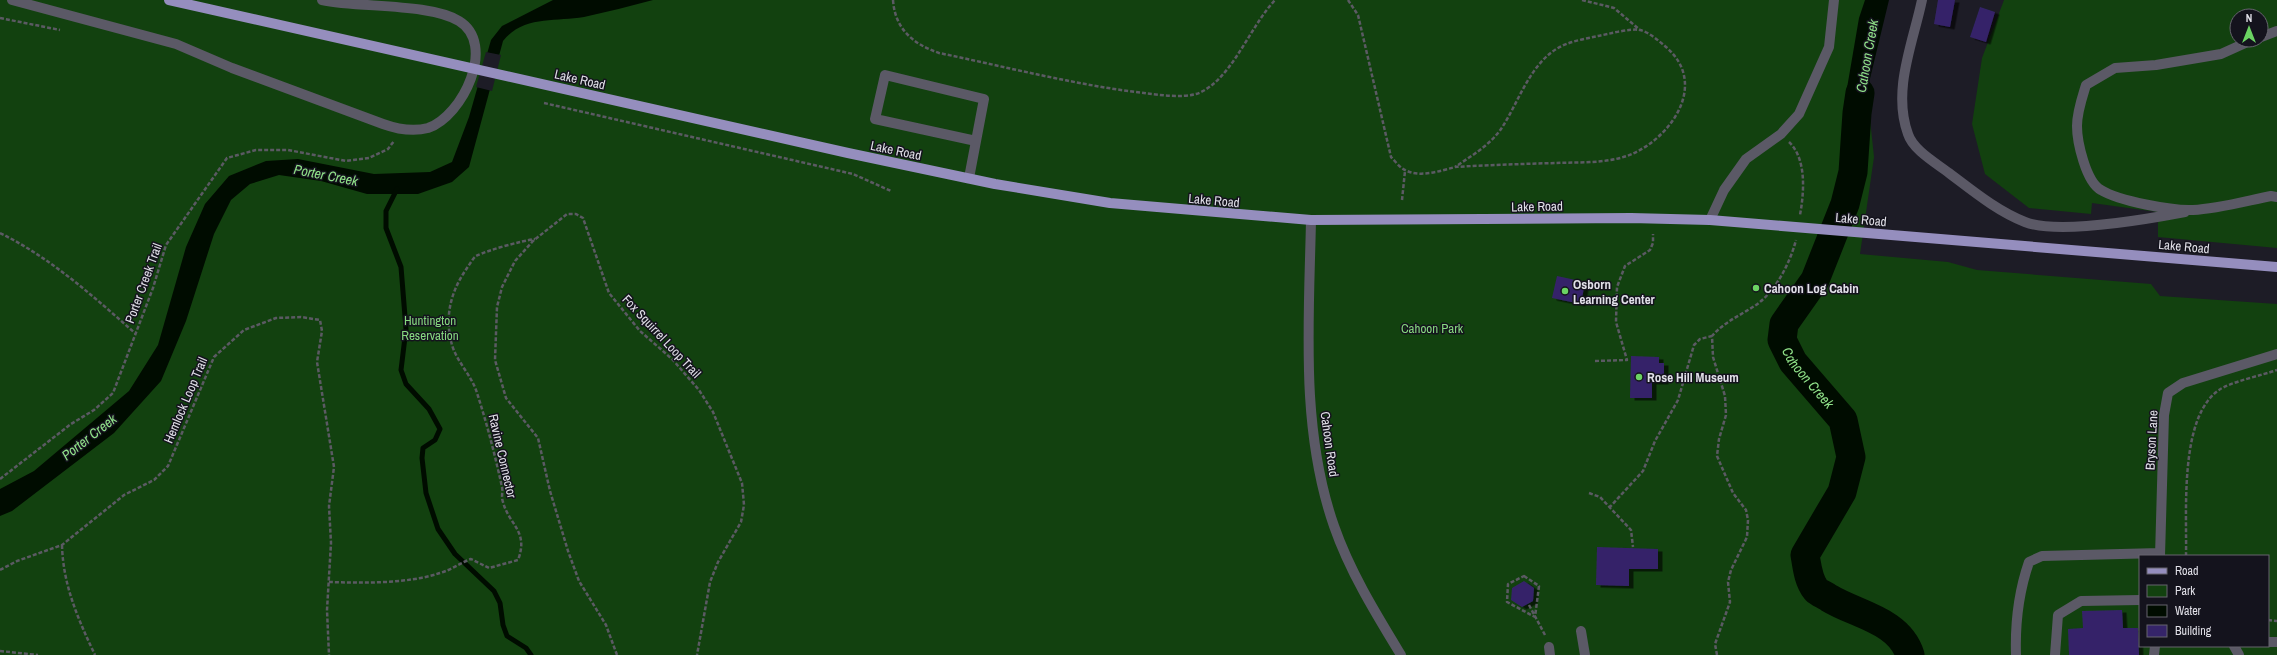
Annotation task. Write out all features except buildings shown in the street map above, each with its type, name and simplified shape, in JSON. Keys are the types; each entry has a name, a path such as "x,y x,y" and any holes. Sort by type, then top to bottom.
{"main road":[{"name":"Lake Road","path":"169,0 969,178 1110,203 1311,220 1631,218 1710,220 1908,235 2277,267"}],"street":[{"path":"12,0 176,44 232,68 403,130 428,128 450,113 460,102 471,80 476,59 475,46 465,25 445,14 322,0"},
{"path":"1710,220 1724,190 1746,159 1781,134 1799,114 1829,47 1834,0"},
{"path":"1922,0 1902,85 1902,107 1908,135 1922,152 1996,207 2026,222 2059,227 2135,220 2271,196 2277,197"},
{"path":"2192,210 2137,203 2100,190 2089,177 2080,151 2077,126 2080,104 2086,85 2115,68 2156,64 2221,54 2234,48"},
{"path":"969,178 984,99 885,75 875,119 976,140"},
{"name":"Cahoon Road","path":"1311,220 1309,308 1312,417 1322,483 1335,526 1361,588 1401,655"},
{"name":"Bryson Lane","path":"2160,554 2164,415 2168,393 2183,383 2277,354"},
{"path":"2016,655 2016,631 2023,578 2029,562 2042,556 2160,554"},
{"path":"2055,655 2058,615 2081,601 2139,600"},
{"path":"1580,631 1585,655"}],"path":[{"path":"893,0 898,23 906,35 922,47 939,53 1083,84 1124,91 1180,95 1196,94 1212,85 1227,69 1264,12 1275,0"},
{"path":"1348,0 1358,15 1391,157 1405,170 1422,173 1438,172 1455,167 1600,162 1632,154 1658,139 1674,121 1682,105 1685,84 1681,65 1672,52 1657,39 1640,30 1614,8 1598,2 1582,0"},
{"path":"0,18 60,30"},
{"path":"1455,167 1485,147 1500,129 1541,61 1558,48 1583,39 1640,30"},
{"path":"544,103 853,174 891,191"},
{"path":"1781,134 1792,144 1802,170 1802,202 1799,222"},
{"name":"Porter Creek Trail","path":"0,479 72,424 94,410 113,393 136,334 166,245 226,158 256,150 288,150 346,161 369,158 388,149 396,138"},
{"path":"1402,200 1405,170"},
{"name":"Fox Squirrel Loop Trail","path":"616,655 606,625 579,581 568,551 550,491 538,438 506,398 495,360 496,322 502,287 515,261 535,239 566,214 576,214 583,218 609,293 640,331 672,358 699,390 713,412 730,456 737,466 742,483 744,505 741,522 718,562 710,582 698,655"},
{"path":"0,233 39,256 94,297 136,334"},
{"path":"1595,361 1627,360 1616,322 1617,287 1625,266 1650,250 1653,242 1653,234"},
{"path":"1609,508 1643,471 1655,441 1678,400 1694,345 1700,339 1712,336 1719,328 1767,296 1788,262 1796,235"},
{"name":"Ravine Connector","path":"329,582 410,579 439,574 471,559 489,568 505,565 518,560 522,540 518,527 507,514 502,501 501,482 487,424 475,388 452,345 450,302 456,283 475,256 535,239"},
{"name":"Hemlock Loop Trail","path":"0,570 17,561 62,545 124,495 154,480 168,466 214,357 244,330 276,318 301,317 320,320 322,331 317,362 334,467 329,506 331,543 327,610 329,655"},
{"path":"1712,336 1713,357 1726,396 1726,416 1719,439 1717,456 1733,493 1746,510 1748,520 1747,537 1731,570 1728,582 1730,602 1715,644 1717,655"},
{"path":"2186,555 2189,449 2194,426 2209,398 2220,389 2277,370"},
{"path":"1589,493 1600,497 1631,530 1633,546"},
{"path":"62,545 62,556 73,609 95,655"},
{"path":"1524,576 1538,586 1535,617 1507,602 1508,584 1524,576"},
{"path":"1529,605 1549,651"},
{"path":"0,651 38,655"}],"green space":[{"path":"0,0 1886,0 1867,91 1874,157 1860,254 1948,262 1977,270 2151,284 2160,296 2277,304 2277,655 0,655"},
{"path":"2004,0 2277,0 2277,248 2158,237 2158,212 2092,203 2091,214 2029,208 1985,174 1972,124 1982,58"}],"water":[{"name":"Porter Creek","path":"553,0 653,0 584,17 530,23 511,33 503,41 469,167 452,182 418,194 367,194 321,181 279,175 250,184 231,200 214,234 186,321 161,381 114,433 12,511 0,516 0,489 34,471 129,391 158,345 186,247 205,204 229,176 266,161 298,159 374,174 430,172 452,162 469,117 491,40 502,26"},
{"path":"1865,0 1889,0 1867,91 1869,128 1854,133 1847,88 1859,18"}],"pier":[{"path":"486,52 501,55 492,91 476,87"}],"waterway":[{"name":"Cahoon Creek","path":"1860,93 1857,113 1853,172 1845,204 1815,280 1784,324 1782,340 1793,362 1843,420 1851,457 1842,492 1805,555 1811,582 1820,593 1887,626 1905,643 1910,655"},
{"path":"397,189 386,211 386,228 401,267 406,329 401,370 406,384 429,409 440,429 435,440 423,448 422,458 426,493 438,529 455,554 494,591 500,603 503,625 507,636 526,648 531,655"}],"place":[{"name":"Cahoon Log Cabin","path":"1756,288"},
{"name":"Osborn Learning Center","path":"1565,291"},
{"name":"Rose Hill Museum","path":"1639,377"}],"park label":[{"name":"Huntington Reservation","path":"430,328"},
{"name":"Cahoon Park","path":"1432,328"}]}
